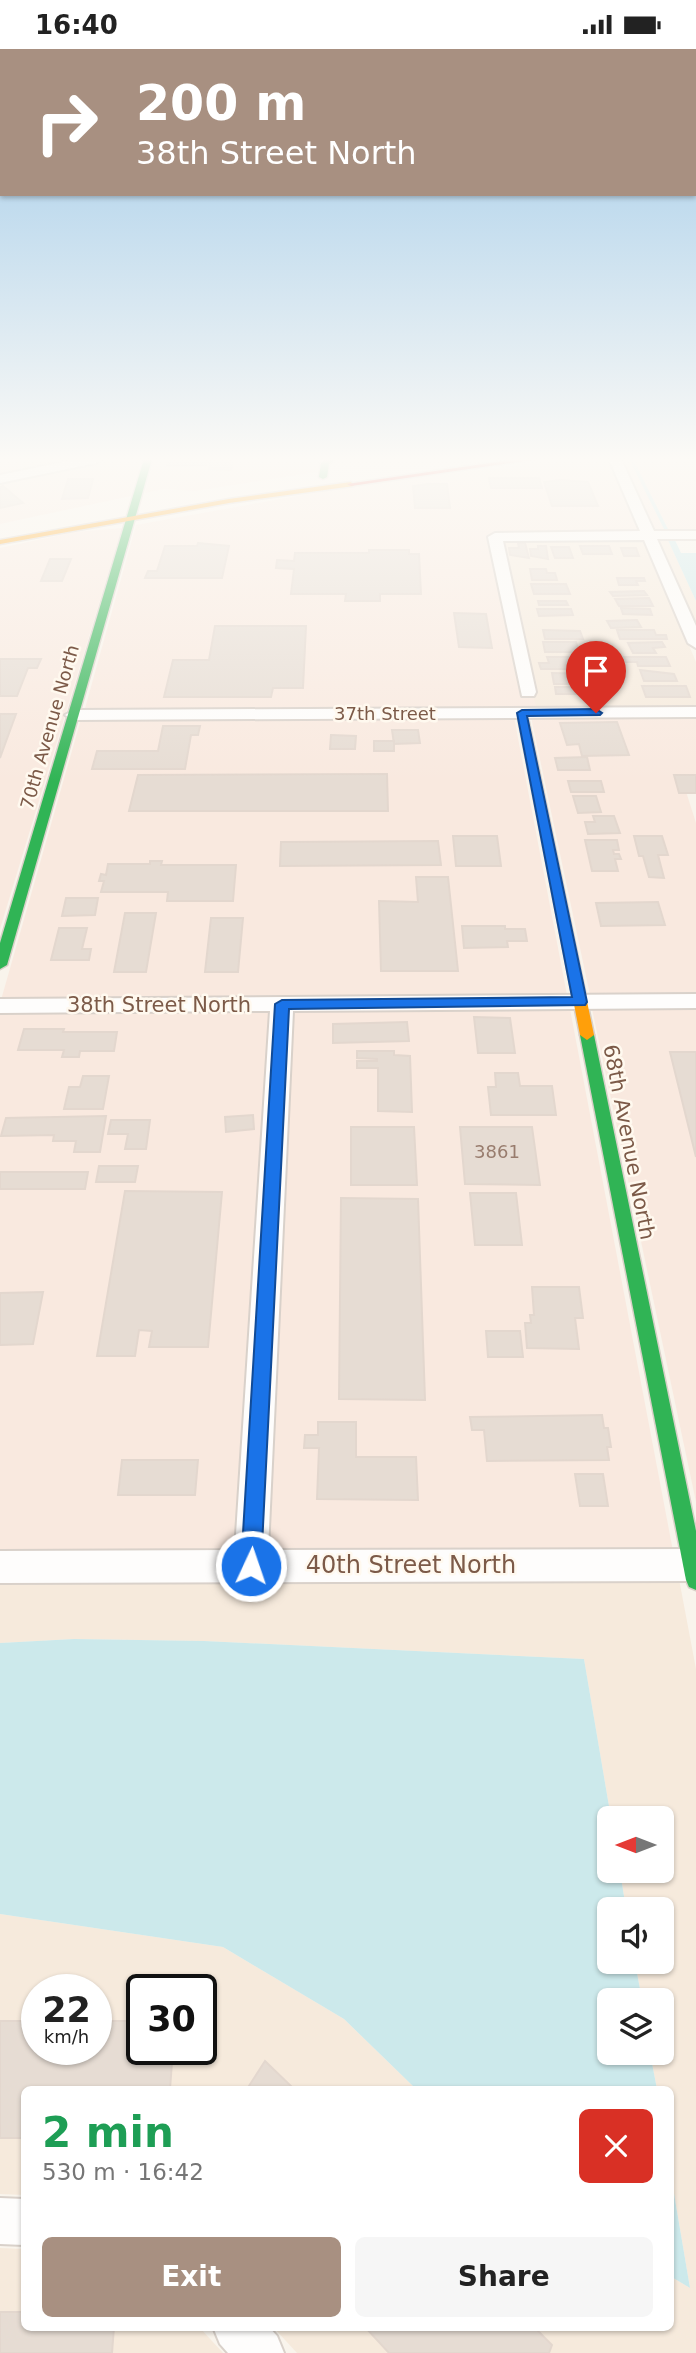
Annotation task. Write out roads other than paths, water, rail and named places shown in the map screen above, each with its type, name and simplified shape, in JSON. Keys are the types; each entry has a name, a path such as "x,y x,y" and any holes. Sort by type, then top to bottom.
{"main road":[{"name":"70th Avenue North","path":"0,965 117,567"},
{"name":"68th Avenue North","path":"522,713 695,1570"}],"street":[{"path":"501,567 528,692"},
{"path":"663,567 696,643"},
{"name":"37th Street","path":"74,715 696,712"},
{"name":"38th Street North","path":"0,1006 696,1001"},
{"path":"251,1566 282,1004"},
{"name":"40th Street North","path":"0,1567 695,1570"},
{"path":"0,2221 21,2222"},
{"path":"241,2331 260,2353"}],"water":[{"path":"680,567 696,567 696,601"},
{"path":"74,1639 204,1641 584,1659 609,1806 597,1806 597,1883 622,1883 624,1897 597,1897 597,1974 637,1974 640,1988 597,1988 597,2065 652,2065 656,2086 413,2086 344,2019 223,1947 0,1914 0,1643"},
{"path":"674,2194 690,2288 674,2278"}]}
